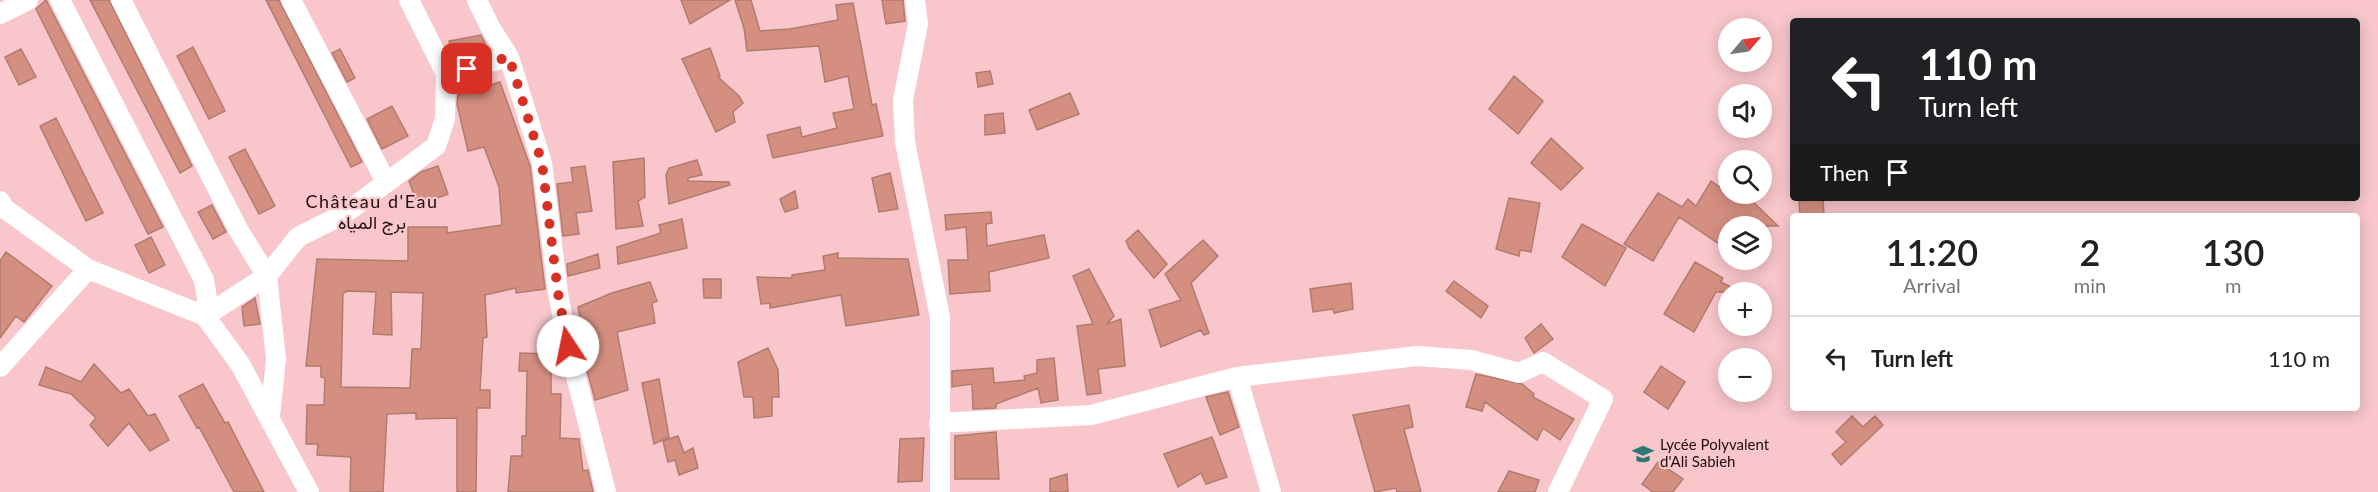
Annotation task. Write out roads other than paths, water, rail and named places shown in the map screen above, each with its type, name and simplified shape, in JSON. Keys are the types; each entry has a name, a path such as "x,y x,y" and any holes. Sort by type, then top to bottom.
{"street":[{"path":"0,14 28,0"},
{"path":"60,0 204,280 207,298 206,316"},
{"path":"121,0 239,231 267,276 276,359 270,416"},
{"path":"291,0 386,182"},
{"path":"206,316 267,276 298,237 344,214 436,146 445,119 446,75 409,0"},
{"path":"477,0 489,27 509,57 542,163 558,293 568,346 606,492"},
{"path":"915,0 918,24 903,100 905,142 940,317 940,492"},
{"path":"446,75 509,57"},
{"path":"0,201 4,208 88,269 206,316 240,364 309,492"},
{"path":"0,367 88,269"},
{"path":"939,423 1091,415 1237,377 1417,356 1472,360 1519,373 1543,362 1603,399 1558,492"},
{"path":"1237,377 1271,492"}],"place":[{"name":"Lycée Polyvalent d'Ali Sabieh","path":"1643,454"}],"district":[{"name":"Château d'Eau برج المياه","path":"372,212"}]}
